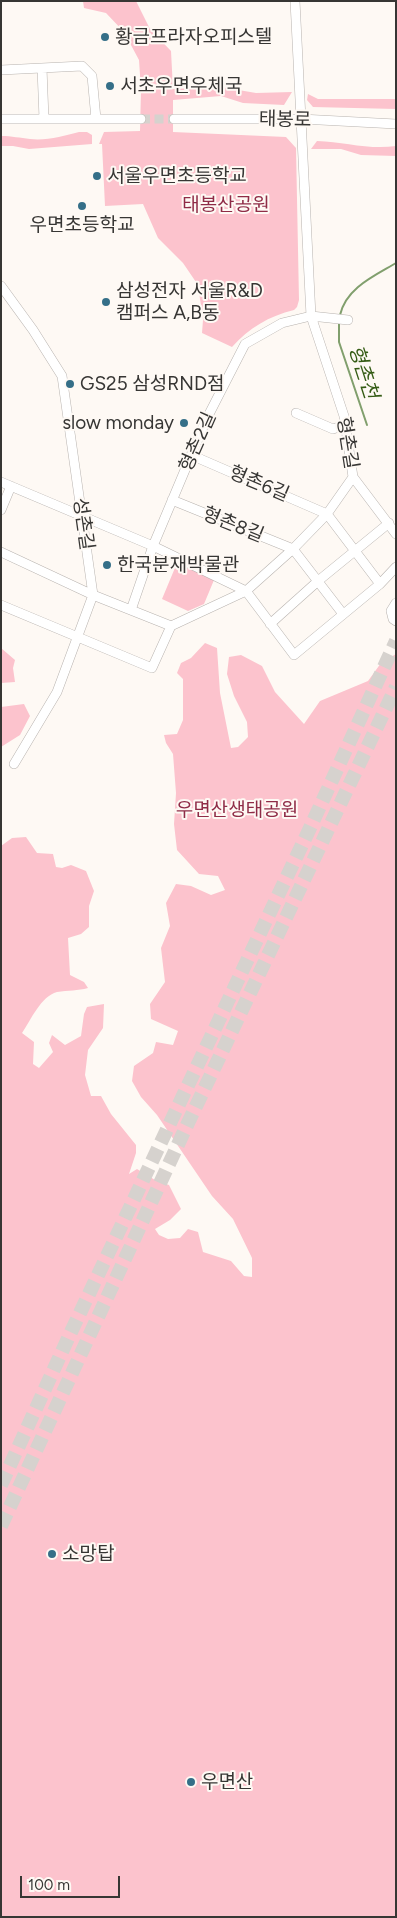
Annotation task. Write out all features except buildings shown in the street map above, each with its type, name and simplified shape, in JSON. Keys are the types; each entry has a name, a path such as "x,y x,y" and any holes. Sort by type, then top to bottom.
{"street":[{"name":"형촌길","path":"171,626 246,591 293,549 327,514 353,477 346,425 311,316 295,1"},
{"path":"1,70 82,66 92,76 96,119"},
{"path":"42,68 44,119"},
{"path":"1,119 141,119"},
{"name":"태봉로","path":"174,119 301,119 396,124"},
{"name":"성촌길","path":"1,286 34,330 62,376 92,595 58,692 14,764"},
{"name":"형촌2길","path":"131,610 153,546 206,420 245,344 282,323 311,316 348,320"},
{"path":"296,413 333,428 346,425"},
{"name":"형촌6길","path":"191,455 327,514"},
{"path":"353,477 396,534"},
{"path":"1,482 153,546 246,591 294,655 380,584 396,567"},
{"path":"1,510 11,486"},
{"name":"형촌8길","path":"172,500 293,549"},
{"path":"327,514 380,584"},
{"path":"270,624 318,581 389,523"},
{"path":"293,549 343,614"},
{"path":"1,552 92,595 171,626 152,668 1,604"},
{"path":"396,603 391,611 393,619 396,621"}],"green space":[{"name":"태봉산공원","path":"83,1 136,1 150,29 171,51 173,89 221,87 256,93 292,92 284,105 243,103 221,96 173,100 173,132 286,137 296,148 299,300 297,307 260,324 245,334 232,347 202,333 203,320 198,285 183,263 158,238 143,204 105,206 102,144 99,144 104,132 140,131 141,90 139,60 124,32 106,13 84,8"},
{"path":"308,94 318,99 396,99 396,109 313,107 307,100"},
{"path":"87,132 92,135 92,144 29,149 1,146 1,136 42,139"},
{"path":"317,141 367,146 396,146 396,156 361,155 341,149 311,149"},
{"path":"177,563 214,580 204,604 188,611 162,599"},
{"name":"우면산","path":"205,643 217,648 220,693 231,748 238,747 248,737 247,722 234,696 227,674 229,657 241,655 262,666 275,692 304,724 320,701 368,681 381,663 396,654 396,1917 1,1917 1,846 12,838 26,837 37,853 53,854 56,867 62,868 71,865 86,871 94,891 89,906 89,927 81,934 68,938 70,975 84,982 88,988 57,992 51,994 41,1003 22,1033 34,1042 33,1064 39,1068 53,1052 49,1043 52,1035 65,1045 81,1036 84,1014 87,1007 104,1004 103,1028 88,1050 85,1075 91,1096 101,1096 111,1114 136,1145 136,1153 129,1174 137,1169 155,1180 169,1185 181,1209 170,1220 155,1229 159,1235 168,1239 180,1238 188,1229 198,1232 203,1252 231,1261 244,1276 252,1277 252,1258 233,1219 212,1196 157,1115 141,1097 132,1081 134,1066 153,1053 156,1042 173,1045 178,1031 151,1019 150,1004 165,982 161,948 170,926 166,903 176,884 191,886 211,895 225,890 218,876 199,874 177,850 174,824 176,793 173,754 166,743 164,735 177,734 183,720 183,679 177,673 181,663 191,658"},
{"path":"1,648 15,660 13,668 15,682 1,683"},
{"path":"24,704 30,716 20,735 1,747 1,707"}],"waterway":[{"name":"형촌천","path":"340,315 348,297 355,290 370,278 396,263"},
{"name":"형촌천","path":"339,322 339,342 367,425"}],"tunnel":[{"path":"141,119 174,119"},
{"path":"1,1485 70,1334 310,828 396,641"},
{"path":"1,1526 188,1123 396,687"}],"place":[{"name":"황금프라자오피스텔","path":"105,37"},
{"name":"서초우면우체국","path":"110,86"},
{"name":"서울우면초등학교","path":"97,176"},
{"name":"우면초등학교","path":"82,206"},
{"name":"삼성전자 서울R&D 캠퍼스 A,B동","path":"106,302"},
{"name":"GS25 삼성RND점","path":"70,384"},
{"name":"slow monday","path":"184,423"},
{"name":"한국분재박물관","path":"107,565"},
{"name":"소망탑","path":"52,1554"},
{"name":"우면산","path":"191,1782"}],"park label":[{"name":"우면산생태공원","path":"237,810"}]}
